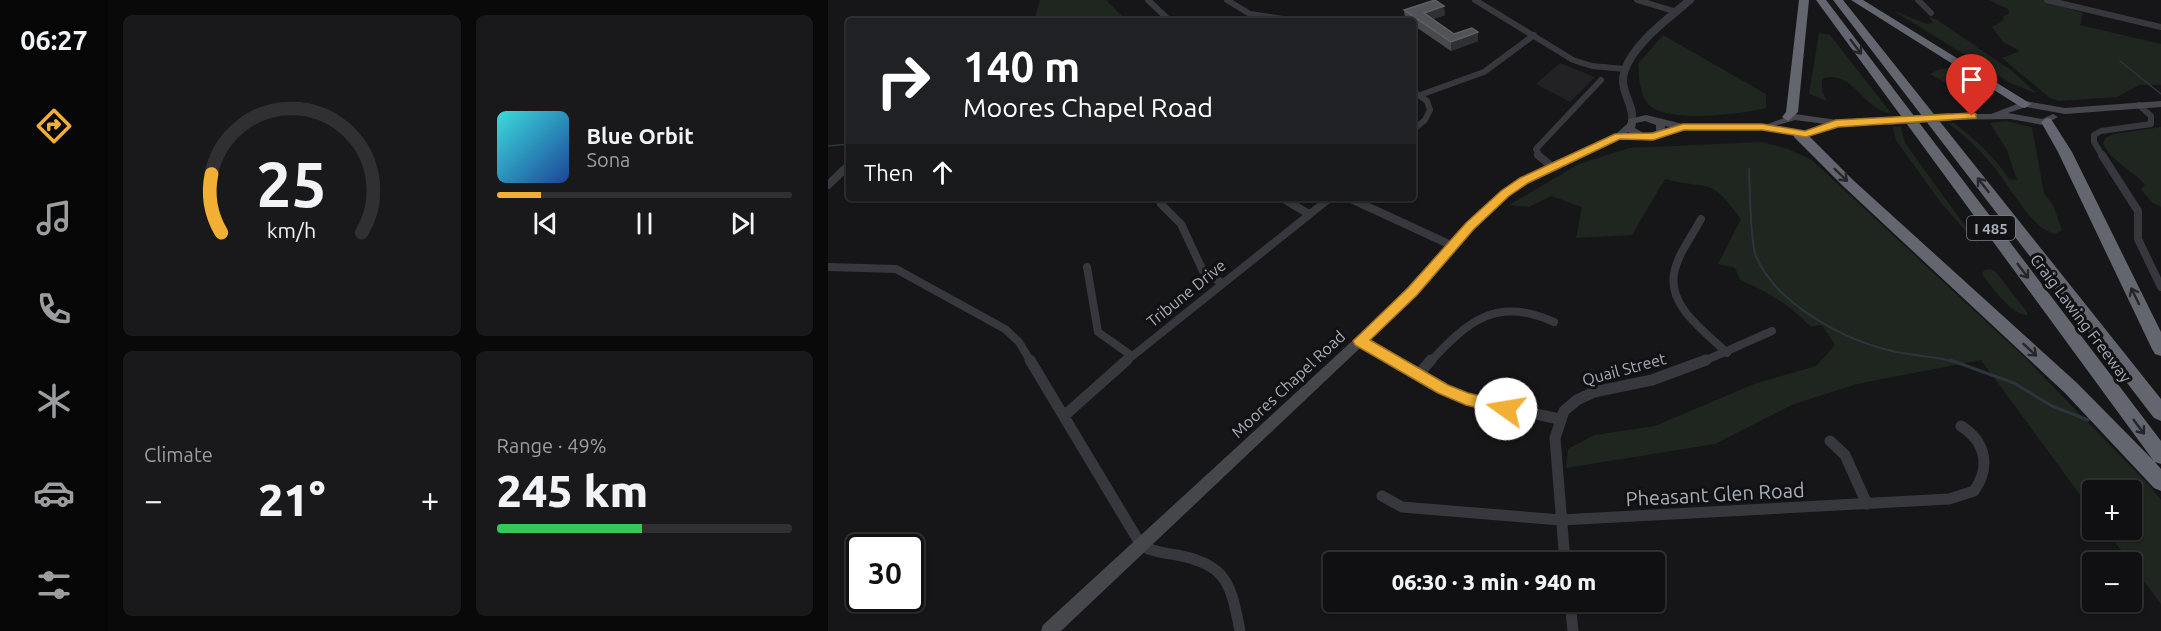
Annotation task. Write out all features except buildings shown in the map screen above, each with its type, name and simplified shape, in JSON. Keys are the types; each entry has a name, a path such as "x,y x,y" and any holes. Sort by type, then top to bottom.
{"highway":[{"path":"1785,119 1792,112 1792,94 1803,25 1804,0"},
{"name":"Craig Lawing Freeway","path":"1821,0 2161,456"},
{"name":"Craig Lawing Freeway","path":"1838,0 2161,413"},
{"path":"1856,0 2025,104"},
{"path":"2047,116 2161,349"},
{"path":"1795,132 2071,388 2161,482"}],"main road":[{"path":"1762,127 1785,119 1836,123 1995,115 2047,116 2065,111 2161,103"},
{"path":"1995,115 2025,104 2047,116"},
{"path":"1785,119 1795,132"},
{"path":"1654,120 1663,126 1662,132 1683,127 1762,127 1812,133 1836,123"},
{"path":"1642,136 1633,132 1631,123 1654,120 1683,127"},
{"name":"Moores Chapel Road","path":"1048,631 1360,341 1412,291 1505,193 1551,166 1619,136 1631,123"},
{"name":"Moores Chapel Road","path":"1619,136 1653,136 1662,132"}],"street":[{"path":"1148,0 1167,18"},
{"path":"1227,0 1250,14 1277,18"},
{"path":"1475,0 1583,64 1624,69"},
{"path":"1637,0 1677,12"},
{"path":"1631,123 1633,110 1624,87 1624,69 1628,59 1690,0"},
{"path":"1918,0 1931,13"},
{"path":"2047,0 2161,27"},
{"path":"1417,93 1484,72 1534,36"},
{"path":"1551,166 1537,154 1536,149 1601,80"},
{"path":"1416,128 1425,120 1430,110 1427,101 1417,93"},
{"path":"2139,105 2151,116 2151,124 2101,131 2094,135 2094,142 2138,211 2138,239 2161,287"},
{"path":"1633,110 1654,120"},
{"path":"828,185 846,168"},
{"path":"1287,201 1309,214"},
{"name":"Tribune Drive","path":"1064,416 1132,356 1326,201"},
{"path":"1356,201 1453,246"},
{"path":"1161,204 1181,224 1203,271 1222,283"},
{"path":"1701,219 1677,266 1674,275 1674,291 1683,305 1727,353"},
{"path":"828,267 896,269 1005,329 1019,342 1141,545 1148,550 1191,557 1216,567 1226,578 1240,631"},
{"path":"1088,267 1096,328 1098,332 1132,356"},
{"path":"1418,375 1462,328 1485,315 1524,311 1554,322"},
{"name":"Quail Street","path":"1559,419 1570,405 1590,394 1651,380 1727,353 1772,331"},
{"path":"1360,341 1418,375 1466,399 1559,419 1555,438 1564,552"},
{"name":"Pheasant Glen Road","path":"1382,496 1402,507 1561,520 1949,499 1974,491 1985,473 1984,454 1976,438 1961,426"},
{"path":"1830,441 1845,455 1867,504"},
{"path":"1571,612 1573,631"}],"shaded area":[{"path":"1040,0 1106,0 1124,18 1035,18"},
{"path":"1988,0 2043,0 2083,13 2080,25 2161,44 2161,85 2139,85 2117,97 2059,101 2050,98 2002,58 2020,51 2003,42 1992,27 2004,20 2002,17 2009,14 2008,9"},
{"path":"1894,11 1927,24 1933,23 1929,17 1936,19 2012,71 2036,93 2010,83"},
{"path":"1819,33 1830,35 1891,113 1873,106 1842,79 1832,77 1822,79 1822,91 1827,101 1809,94"},
{"path":"1663,35 1766,94 1766,108 1723,115 1687,116 1657,110 1648,104 1641,90 1638,64"},
{"path":"1560,63 1595,77 1570,102 1536,84"},
{"path":"1950,68 1973,78 1969,87 1990,99 1980,101 1930,74 1937,70"},
{"path":"2006,121 2032,127 2044,193 2053,205 2062,230 2056,234 2038,224 2029,215 1988,160 1948,123 1954,123 1977,142 2009,179 2017,180 2007,150 1990,123"},
{"path":"1893,127 1901,127 1905,143 1981,248 1941,203 1896,140"},
{"path":"2161,127 2161,207 2153,203 2141,190 2145,184 2116,160 2103,144 2105,138 2114,134"},
{"path":"1762,142 1788,149 1812,160 2023,356 2151,487 2161,500 2161,604 2142,578 2142,552 2122,552 2113,540 2142,540 2142,480 2082,480 2082,497 1981,360 1857,384 1794,404 1715,444 1566,468 1568,449 1594,435 1655,426 1754,384 1816,366 1835,345 1822,325 1811,327 1796,312 1778,300 1740,280 1735,268 1718,264 1741,219 1715,190 1665,179 1632,235 1576,238 1582,207 1551,196 1529,207 1509,205 1579,164 1629,148"},
{"path":"1990,269 1996,272 2027,315 2014,310 1996,292 1982,274 1984,270"}],"waterway":[{"path":"2120,61 2161,94"},
{"path":"828,146 846,144"},
{"path":"1749,169 1754,249 1766,273 1779,290 1813,317 1853,338 1892,351 1955,362"},
{"path":"1950,360 2014,383 2052,406 2088,420"}],"route":[{"path":"1506,409 1466,399 1443,389 1360,341 1428,275 1470,226 1505,193 1524,180 1619,136 1648,137 1683,127 1762,127 1806,134 1836,123 1972,116"}]}
